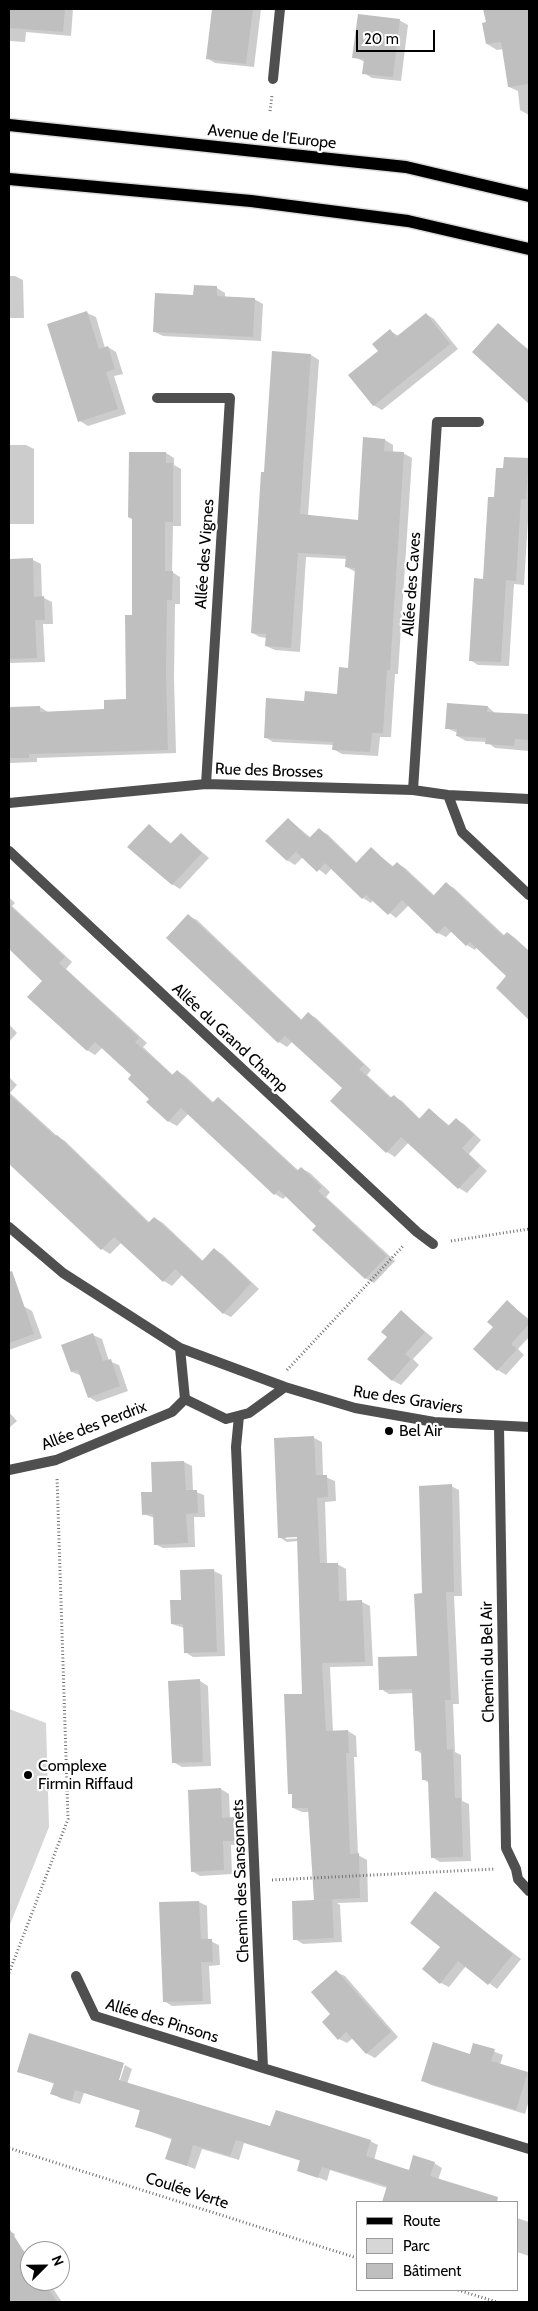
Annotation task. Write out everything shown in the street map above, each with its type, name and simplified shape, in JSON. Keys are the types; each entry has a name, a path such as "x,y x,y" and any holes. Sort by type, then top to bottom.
{"main road":[{"name":"Avenue de l'Europe","path":"9,125 406,168 529,196"},
{"path":"9,179 251,201 388,219 529,249"}],"street":[{"path":"273,79 280,9"},
{"name":"Allée des Vignes","path":"156,398 230,398 206,784"},
{"name":"Allée des Caves","path":"414,790 437,422 479,422"},
{"name":"Rue des Brosses","path":"9,802 206,784 414,790 448,796 529,799"},
{"path":"448,796 462,832 529,895"},
{"name":"Allée du Grand Champ","path":"9,851 417,1232 433,1244"},
{"name":"Rue des Graviers","path":"9,1227 63,1273 180,1348 285,1387 355,1408 434,1422 529,1427"},
{"path":"180,1348 185,1399 226,1419 249,1413 285,1387"},
{"name":"Allée des Perdrix","path":"9,1470 56,1460 172,1412 185,1399"},
{"name":"Chemin des Sansonnets","path":"239,1416 236,1447 263,2068"},
{"name":"Chemin du Bel Air","path":"499,1426 506,1848 516,1868 518,1879 529,1891"},
{"name":"Allée des Pinsons","path":"76,1976 95,2016 263,2068"},
{"path":"263,2068 529,2149"}],"path":[{"path":"433,1244 529,1229"},
{"path":"285,1387 287,1370 417,1232"},
{"path":"9,1972 68,1819 56,1460"},
{"path":"256,1881 516,1868"},
{"name":"Coulée Verte","path":"9,2148 356,2258"},
{"path":"461,2291 497,2302"}],"green space":[{"name":"Complexe Firmin Riffaud","path":"9,1709 46,1723 49,1827 9,1927"}],"building":[{"path":"9,9 65,9 63,32 9,28"},
{"path":"212,9 253,9 246,64 206,59"},
{"path":"483,9 529,9 529,84 508,87 501,42 486,44 482,23 486,22"},
{"path":"358,14 400,19 393,77 362,74 364,59 352,58"},
{"path":"194,285 217,286 217,296 255,298 253,337 153,332 155,293 193,295"},
{"path":"87,311 99,349 108,346 115,369 106,372 118,409 78,422 47,324"},
{"path":"426,313 450,344 373,406 348,375 378,351 372,344 390,329 396,337"},
{"path":"498,323 529,351 529,404 472,352"},
{"path":"272,351 311,354 300,514 358,520 363,437 385,439 384,451 404,452 390,670 387,670 383,733 372,733 370,752 332,750 333,742 264,738 266,698 304,701 305,691 337,694 339,667 348,668 355,568 345,567 346,556 298,553 291,648 265,646 266,634 251,633 261,472 264,472"},
{"path":"129,452 166,452 166,463 173,463 173,522 165,522 165,571 173,571 172,600 167,600 168,750 29,754 29,758 9,758 9,707 40,706 40,712 104,709 104,700 126,699 125,615 132,615 132,519 128,517"},
{"path":"504,457 529,458 526,499 521,499 516,581 506,580 501,662 469,661 474,578 483,579 488,497 494,497 496,468 503,468"},
{"path":"33,558 34,597 44,596 45,620 35,620 37,658 9,659 9,559"},
{"path":"447,703 488,706 487,712 529,714 529,740 515,739 514,746 485,744 486,738 456,736 457,729 445,729"},
{"path":"288,818 309,838 319,828 356,863 371,847 392,867 397,862 433,896 446,882 503,936 507,932 529,951 529,1020 496,988 506,976 470,942 466,946 445,926 437,934 402,900 388,915 366,895 362,899 325,863 317,872 296,852 301,846 287,861 265,841"},
{"path":"149,824 170,844 181,833 202,853 172,885 127,847"},
{"path":"9,905 65,957 59,963 139,1038 135,1042 172,1075 177,1070 212,1103 218,1097 297,1171 301,1167 322,1187 318,1191 387,1256 365,1279 312,1230 316,1226 279,1190 274,1195 181,1108 168,1122 146,1102 149,1099 128,1079 131,1075 95,1042 87,1051 27,997 42,981 9,949"},
{"path":"188,914 301,1020 308,1012 364,1065 359,1069 390,1098 394,1095 419,1119 429,1108 448,1126 456,1118 474,1135 462,1148 480,1166 458,1189 401,1137 386,1153 330,1101 342,1088 285,1036 278,1043 166,938"},
{"path":"9,1094 55,1136 57,1135 148,1223 154,1217 202,1261 214,1248 251,1283 223,1314 175,1269 163,1282 114,1237 101,1250 9,1164"},
{"path":"12,1271 34,1334 9,1343 9,1272"},
{"path":"507,1300 529,1321 529,1324 511,1344 517,1349 497,1371 473,1349 493,1327 487,1322"},
{"path":"401,1310 425,1332 405,1354 411,1359 392,1381 367,1359 387,1337 381,1332"},
{"path":"93,1333 103,1361 111,1359 120,1386 88,1398 78,1370 71,1372 61,1345"},
{"path":"314,1436 316,1475 327,1475 328,1497 317,1498 320,1563 338,1563 339,1601 362,1600 365,1662 322,1663 326,1731 348,1730 349,1753 346,1753 350,1854 359,1853 360,1898 332,1899 334,1938 293,1940 292,1901 314,1900 308,1808 292,1808 292,1794 288,1794 284,1694 302,1694 297,1537 278,1538 274,1438"},
{"path":"184,1461 186,1490 197,1490 198,1513 186,1514 188,1543 154,1545 153,1514 142,1515 141,1492 152,1492 151,1462"},
{"path":"452,1484 454,1592 446,1592 451,1700 445,1700 447,1750 453,1749 455,1798 461,1798 463,1857 431,1858 428,1780 422,1780 421,1750 415,1751 412,1689 379,1690 378,1657 417,1656 414,1594 422,1593 419,1486"},
{"path":"214,1569 217,1652 184,1653 183,1624 171,1624 170,1600 181,1600 180,1570"},
{"path":"200,1679 203,1762 172,1763 168,1681"},
{"path":"221,1788 222,1818 234,1817 235,1841 223,1841 224,1870 191,1872 188,1790"},
{"path":"435,1891 513,1954 488,1985 458,1961 440,1984 422,1969 440,1947 410,1923"},
{"path":"199,1901 201,1939 212,1939 213,1962 201,1962 203,2001 163,2002 159,1902"},
{"path":"336,1970 391,2032 366,2054 346,2032 338,2040 322,2022 330,2014 311,1992"},
{"path":"29,2033 124,2063 119,2080 270,2126 276,2110 371,2140 366,2156 409,2170 413,2155 435,2162 430,2176 498,2197 497,2201 382,2201 387,2186 322,2167 318,2178 297,2171 300,2160 236,2140 230,2156 193,2145 187,2166 165,2159 172,2138 135,2127 140,2110 75,2090 72,2101 50,2094 54,2083 17,2072"},
{"path":"433,2042 470,2054 473,2043 495,2049 491,2061 528,2072 516,2110 421,2081"},
{"path":"9,2228 20,2245 20,2291 50,2291 57,2302 9,2302"}],"place":[{"name":"Bel Air","path":"389,1431"},
{"name":"Complexe Firmin Riffaud","path":"28,1775"}]}
